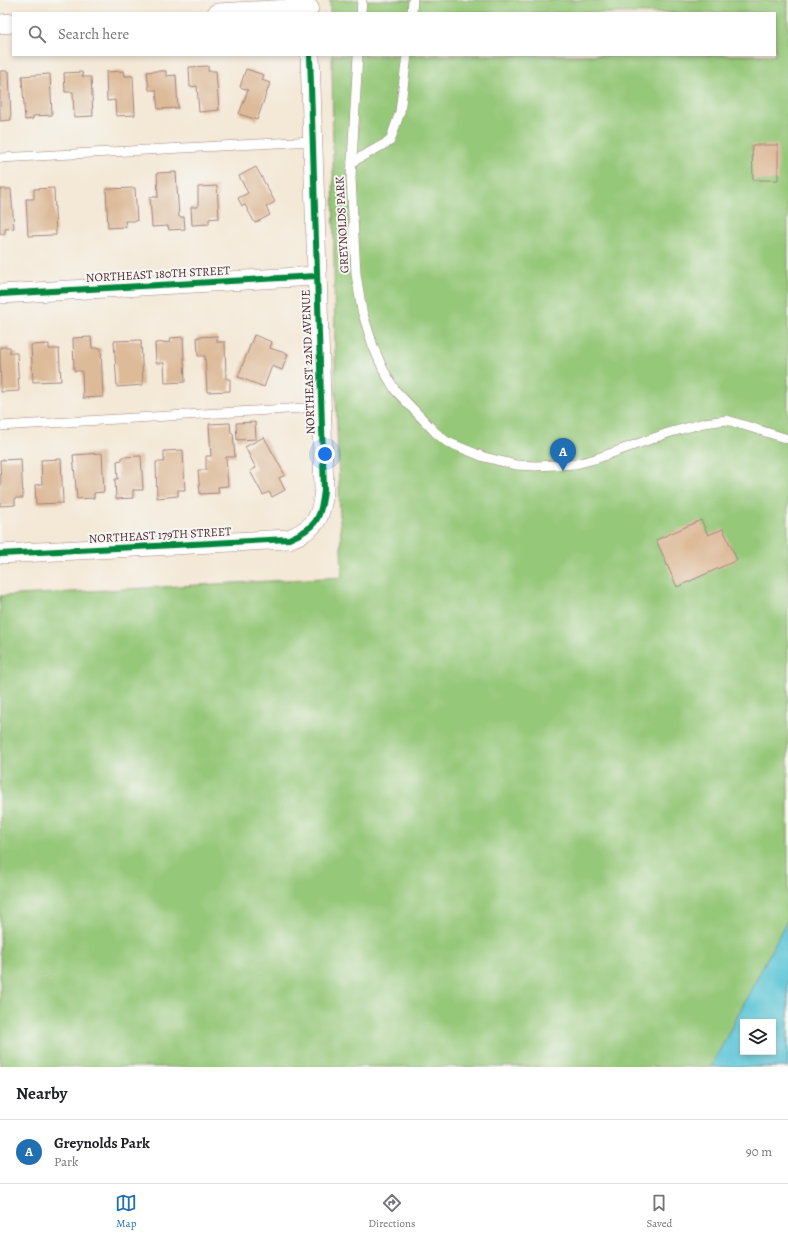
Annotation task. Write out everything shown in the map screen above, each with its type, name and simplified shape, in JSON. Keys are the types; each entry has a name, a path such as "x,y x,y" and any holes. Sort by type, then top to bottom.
{"street":[{"path":"232,12 309,7"},
{"path":"0,24 12,23"},
{"name":"NORTHEAST 22ND AVENUE","path":"310,56 324,490 323,502 315,523"},
{"name":"NORTHEAST 180TH STREET","path":"0,294 316,276"},
{"name":"NORTHEAST 179TH STREET","path":"0,554 289,540 309,530 315,523"}],"lane":[{"path":"361,12 362,0"},
{"path":"412,12 413,0"},
{"name":"GREYNOLDS PARK","path":"358,56 351,178 356,274 362,311 383,369 395,390 435,432 447,442 484,457 516,465 536,466 576,464 595,460 668,433 704,423 727,420 788,439"},
{"path":"352,162 390,142 400,112 407,56"},
{"path":"0,158 313,141"},
{"path":"0,426 321,407"}],"green space":[{"path":"330,0 788,0 788,1067 0,1067 0,596 342,577 335,365 332,56 776,56 776,12 330,12"}],"water":[{"path":"788,918 788,1067 711,1067"}],"building":[{"path":"208,66 208,71 216,71 219,110 199,112 197,86 190,87 189,67"},
{"path":"246,69 264,75 262,80 270,83 257,120 239,114 248,90 240,87"},
{"path":"0,71 9,71 11,120 0,121"},
{"path":"124,71 125,76 133,76 135,115 116,116 115,100 107,101 106,72"},
{"path":"166,71 166,76 176,75 178,108 158,109 156,90 149,90 147,72"},
{"path":"82,72 83,77 91,77 93,116 74,117 73,92 65,92 64,73"},
{"path":"50,74 52,115 33,116 33,119 25,120 22,76"},
{"path":"752,145 778,145 778,180 753,180"},
{"path":"256,167 275,202 266,207 270,215 255,223 245,205 242,206 238,198 248,193 239,176"},
{"path":"176,172 179,217 184,217 185,229 169,230 168,226 152,227 150,197 158,197 157,173"},
{"path":"217,186 219,218 209,219 209,224 192,225 191,207 198,207 198,187"},
{"path":"54,188 56,235 28,236 26,199 34,199 34,189"},
{"path":"135,188 137,221 125,221 126,227 108,228 106,189"},
{"path":"0,189 11,189 14,228 5,229 5,234 0,234"},
{"path":"254,335 272,342 270,348 288,354 282,370 272,366 264,387 238,377"},
{"path":"217,336 217,342 225,342 226,379 230,379 230,391 207,392 205,356 198,356 197,337"},
{"path":"91,337 92,348 101,348 103,397 83,398 82,371 74,371 73,338"},
{"path":"183,337 185,382 165,383 164,363 156,363 155,343 171,342 170,338"},
{"path":"141,340 143,385 117,387 114,341"},
{"path":"49,344 49,349 59,349 61,381 33,382 31,345"},
{"path":"0,347 10,347 10,353 17,353 19,391 1,392"},
{"path":"255,422 256,439 237,440 236,423"},
{"path":"230,423 231,433 233,433 235,457 226,457 228,486 218,487 219,493 200,494 198,470 206,470 206,456 211,456 209,424"},
{"path":"264,437 285,475 279,478 285,490 272,497 269,492 263,495 250,471 256,468 245,447"},
{"path":"183,450 185,490 178,490 178,496 157,498 156,462 164,462 164,451"},
{"path":"102,453 104,492 94,493 94,498 77,499 73,455"},
{"path":"141,456 143,490 133,490 133,498 116,499 115,479 118,479 117,461 122,460 122,457"},
{"path":"21,459 23,498 15,498 15,505 0,506 0,460"},
{"path":"61,459 63,503 36,504 35,485 42,484 41,460"},
{"path":"701,520 708,535 723,529 737,560 677,587 656,540"}],"cycle path":[{"path":"0,554 289,539 305,531 316,521 321,508 324,490 310,56"},
{"path":"0,294 316,276"}],"place":[{"name":"Greynolds Park","path":"563,471"}]}
